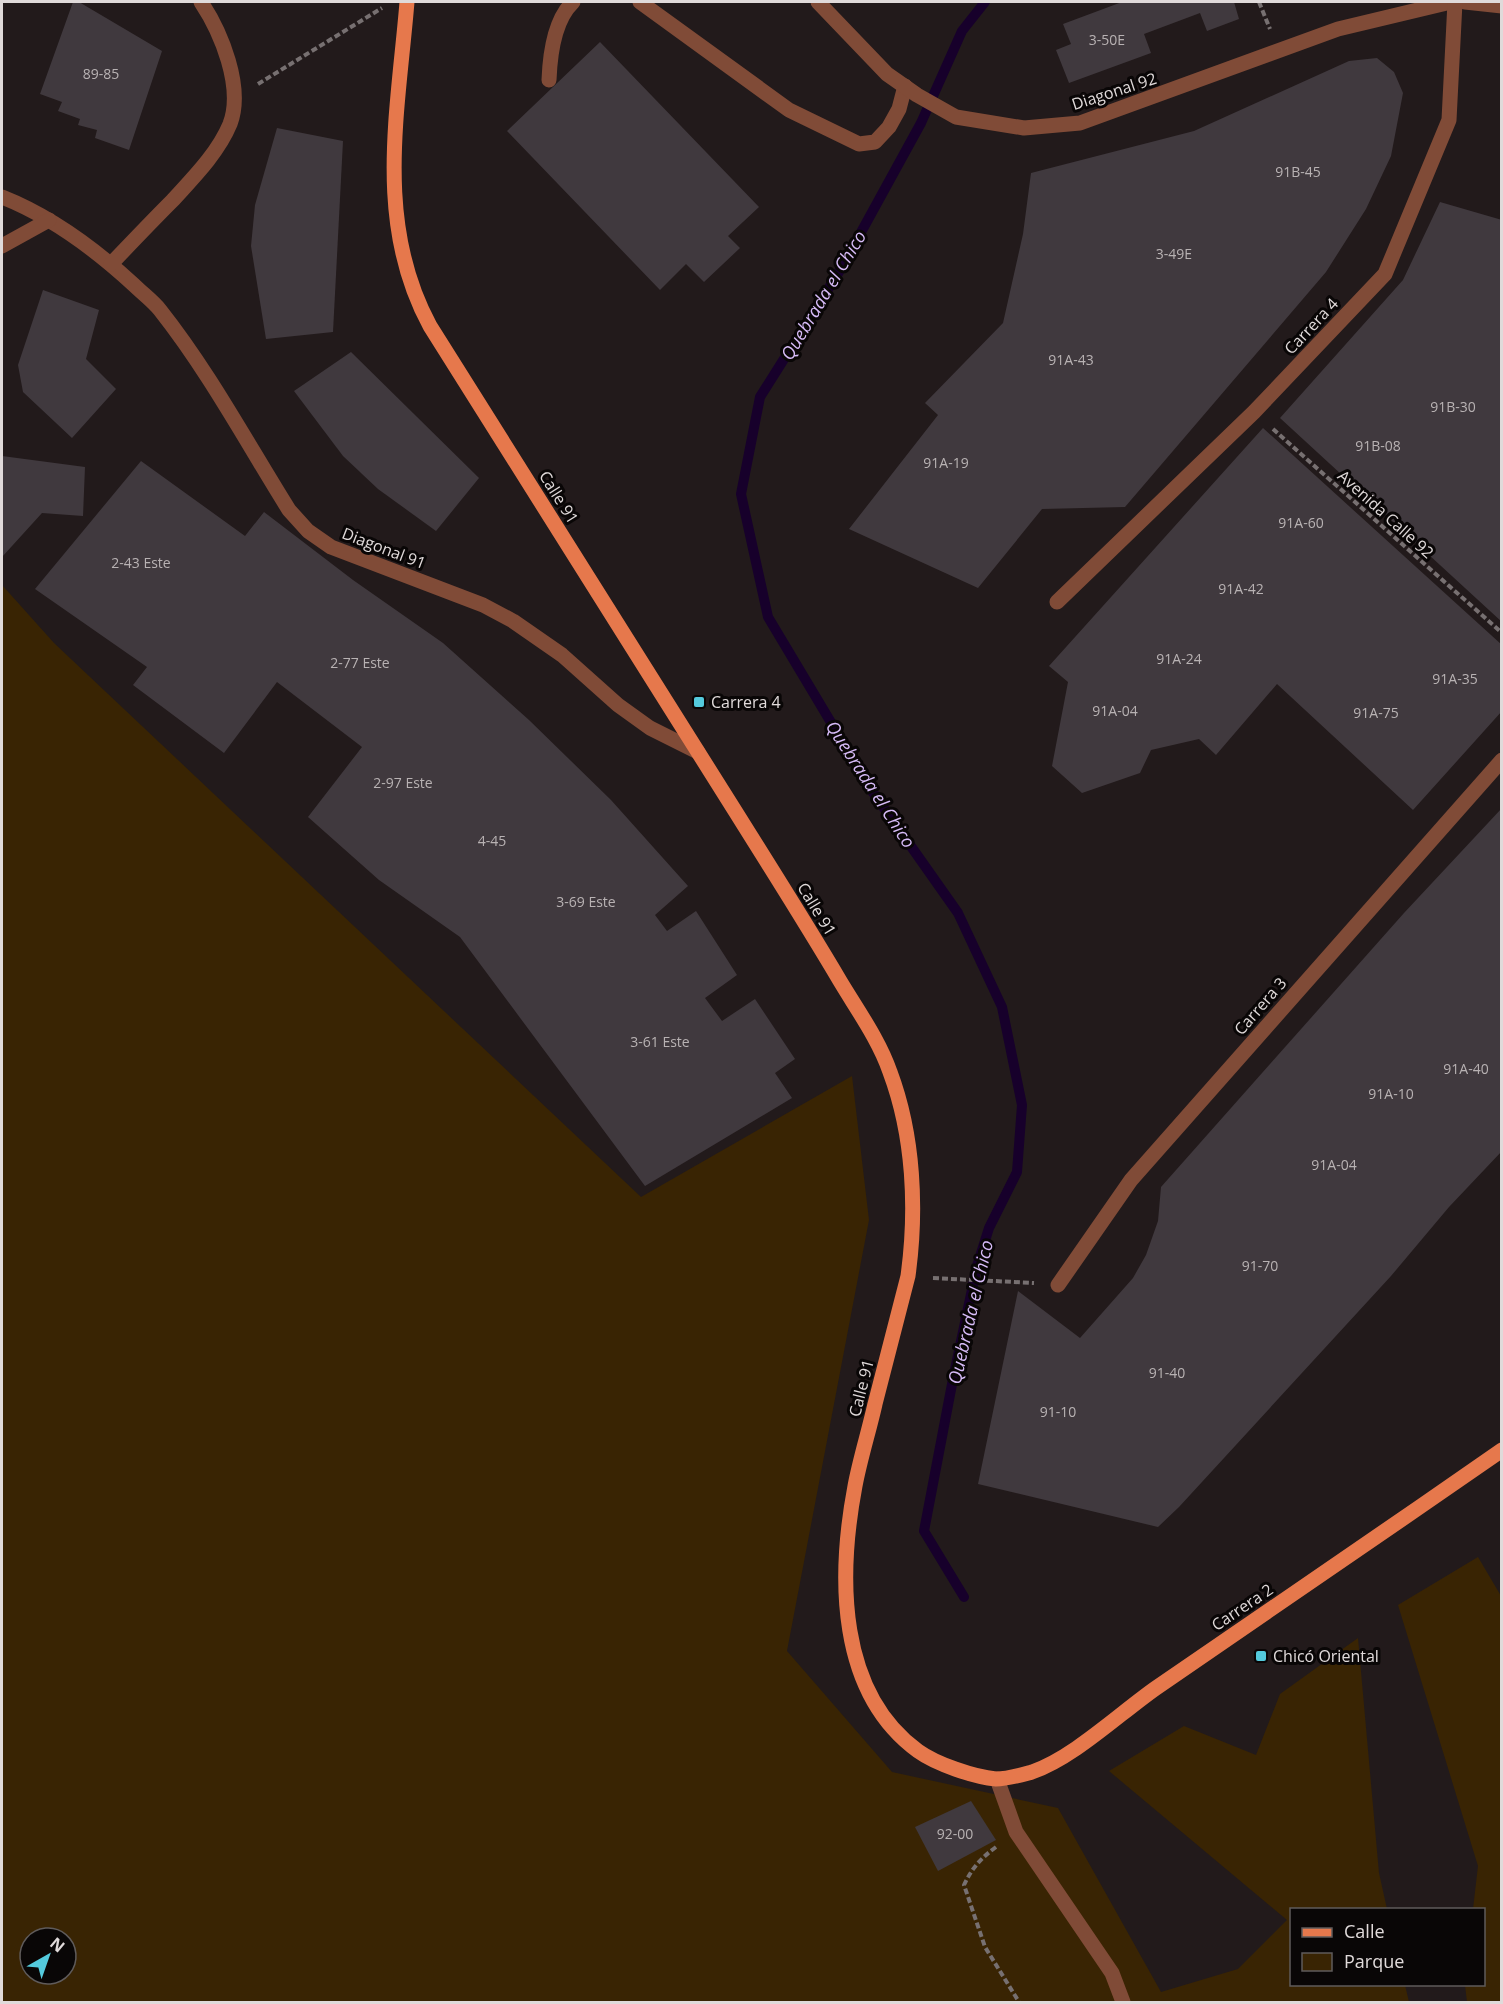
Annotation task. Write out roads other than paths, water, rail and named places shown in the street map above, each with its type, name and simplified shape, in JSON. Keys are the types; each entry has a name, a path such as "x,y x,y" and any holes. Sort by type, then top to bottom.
{"main road":[{"name":"Calle 91","path":"407,2 393,172 394,200 398,235 418,304 796,907 874,1038 890,1071 908,1145 913,1220 908,1276 855,1487 845,1569 849,1633 861,1678 878,1712 900,1738 927,1757 997,1779"},
{"name":"Carrera 2","path":"997,1779 1036,1771 1062,1757 1151,1691 1502,1450"}],"street":[{"path":"111,264 194,177 217,147 231,122 234,99 232,75 224,45 201,2"},
{"path":"549,80 553,44 564,11 573,2"},
{"path":"640,2 789,110 859,144 875,142 889,127 911,91"},
{"name":"Diagonal 92","path":"818,2 887,74 911,91 956,117 1024,128 1080,123 1338,29 1453,2"},
{"name":"Carrera 4","path":"1057,602 1254,412 1385,274 1449,120 1453,2"},
{"path":"1465,2 1502,6"},
{"name":"Diagonal 91","path":"2,197 49,220 111,264 158,308 186,346 289,510 308,531 331,547 483,605 513,621 562,655 618,705 650,728 698,752"},
{"path":"2,246 49,220"},
{"name":"Carrera 3","path":"1058,1285 1131,1180 1502,760"},
{"path":"997,1779 1016,1833 1112,1973 1123,2002"}],"waterway":[{"name":"Quebrada el Chico","path":"964,1597 924,1531 977,1266 989,1228 1017,1172 1022,1105 1002,1007 958,913 872,791 768,617 741,494 760,397 842,267 921,123 962,31 985,2"}],"place":[{"name":"Carrera 4","path":"699,702"},
{"name":"Chicó Oriental","path":"1261,1656"}]}
